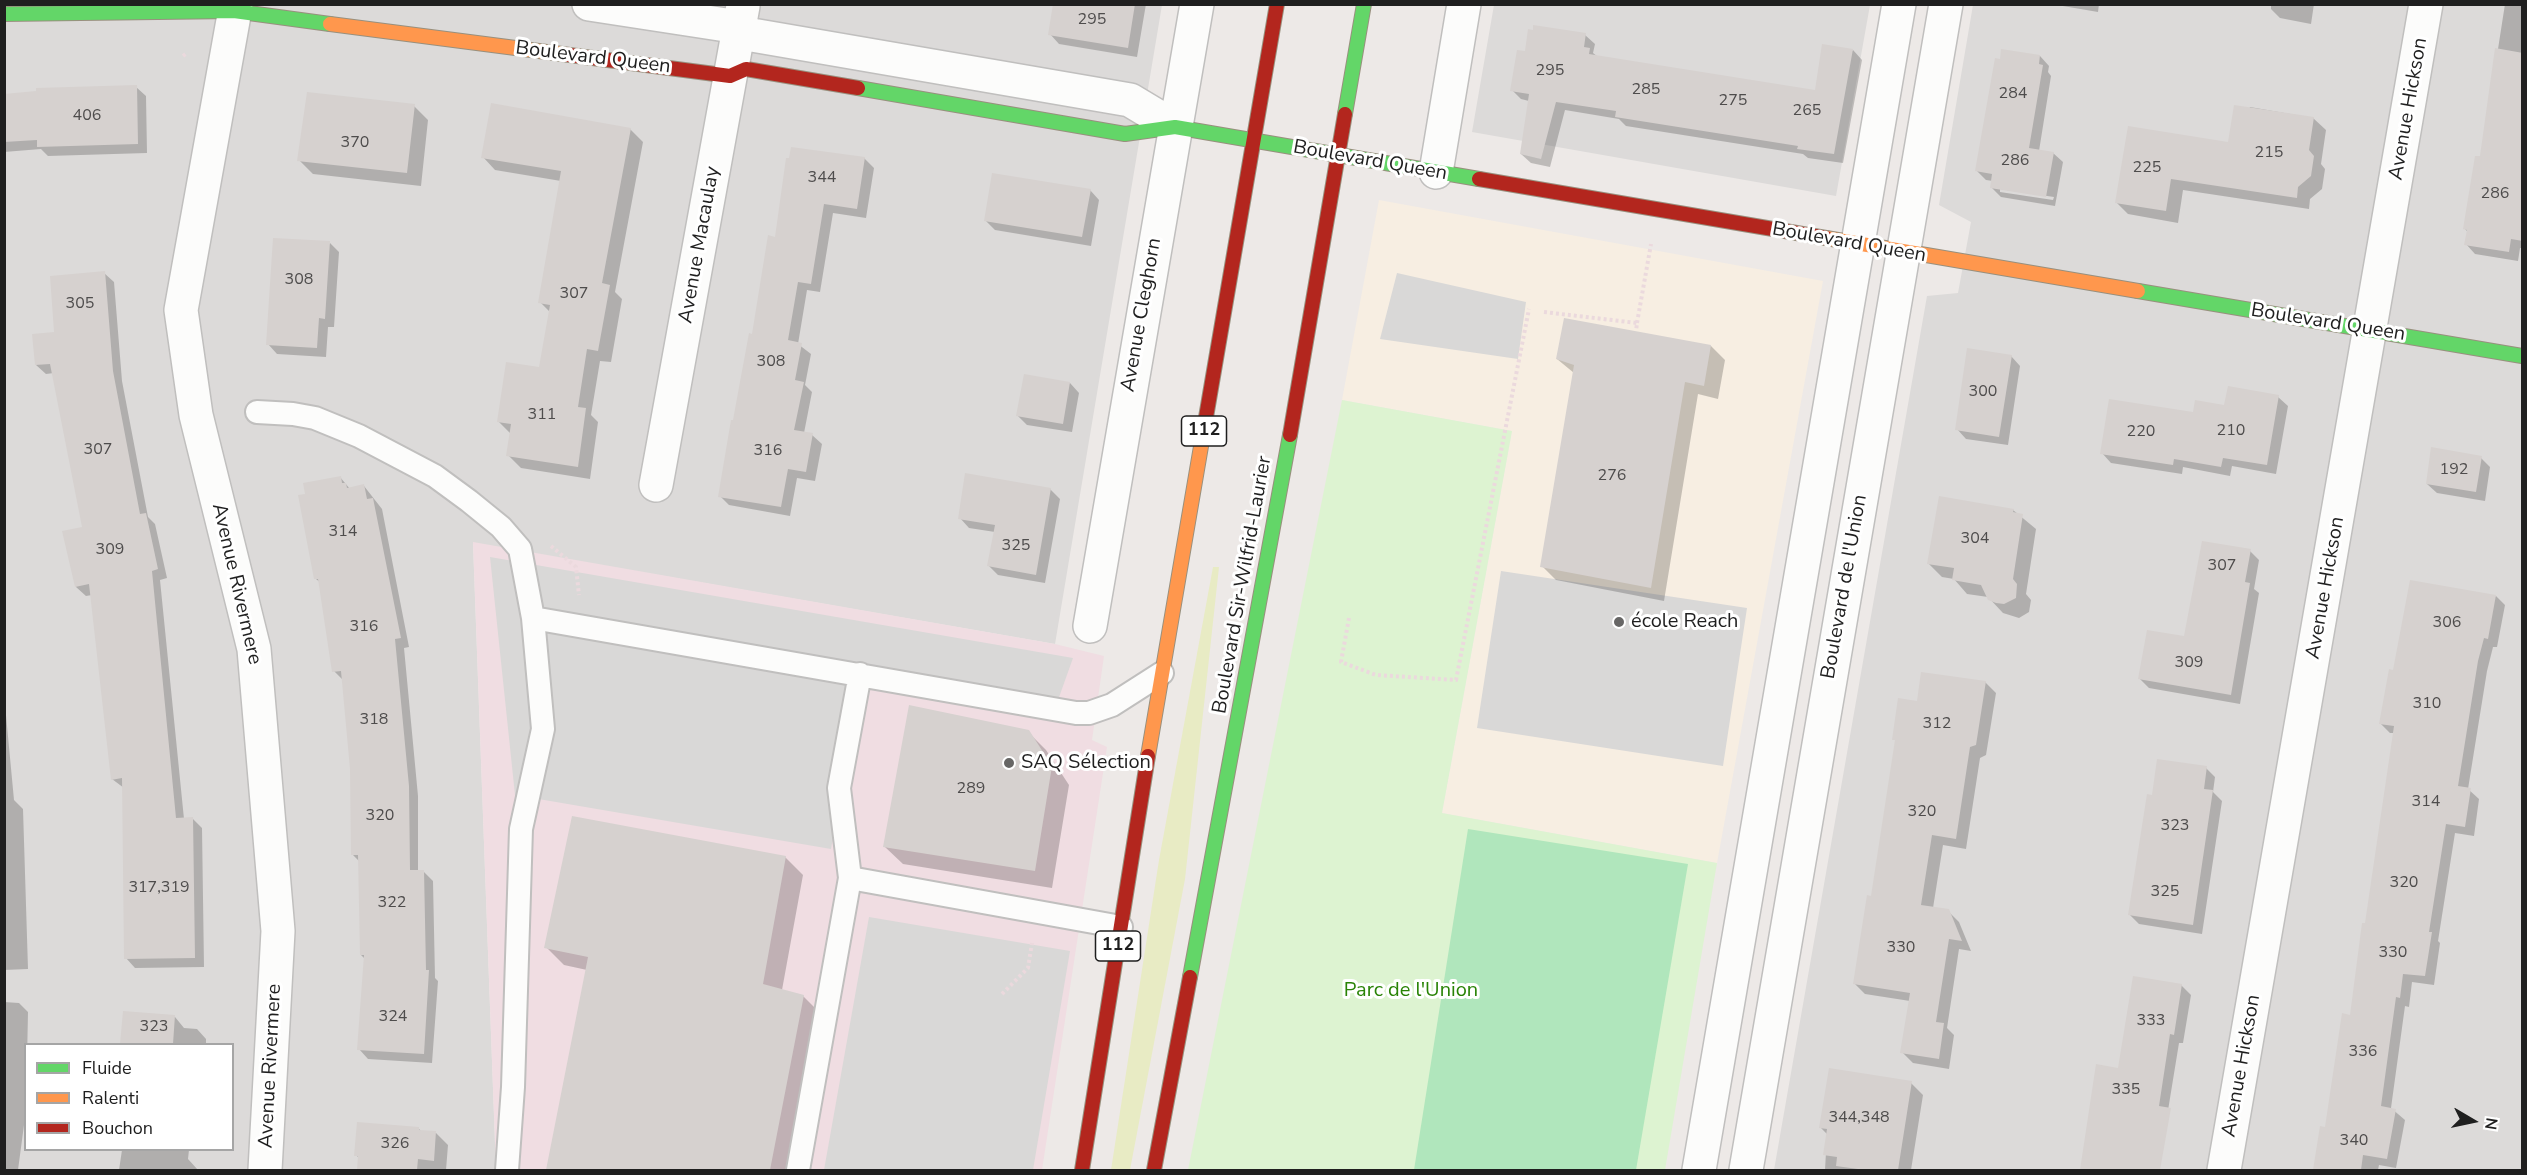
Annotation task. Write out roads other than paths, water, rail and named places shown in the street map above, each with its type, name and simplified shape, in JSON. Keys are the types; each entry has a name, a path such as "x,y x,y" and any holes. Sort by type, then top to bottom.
{"street":[{"name":"Boulevard Queen","path":"589,4 741,16 752,35 1130,100 1175,127"},
{"name":"Avenue Cleghorn","path":"1090,626 1197,4"},
{"name":"112","path":"1083,1170 1161,673 1277,4"},
{"name":"Boulevard Sir-Wilfrid-Laurier","path":"1154,1170 1216,845 1364,4"},
{"path":"1436,172 1464,4"},
{"path":"1699,1170 1899,4"},
{"name":"Boulevard de l'Union","path":"1746,1170 1946,4"},
{"name":"Avenue Hickson","path":"2224,1170 2426,4"},
{"name":"Boulevard Queen","path":"4,14 235,8 730,76 746,69 1125,134 1175,127 2523,356"},
{"name":"Avenue Rivermere","path":"235,8 181,310 195,415 254,650 278,931 265,1170"},
{"name":"Avenue Macaulay","path":"656,485 741,16"}],"lane":[{"path":"257,412 315,418 359,436 435,476 501,527 520,549 533,618 543,729 521,829 513,1087 507,1170"},
{"path":"533,618 1065,711 1089,713 1101,710 1125,698 1161,673"},
{"path":"798,1170 850,878 839,788 860,674"},
{"path":"850,878 1121,927"}],"place":[{"name":"école Reach","path":"1619,622"},
{"name":"SAQ Sélection","path":"1009,763"}],"park label":[{"name":"Parc de l'Union","path":"1411,991"}]}
